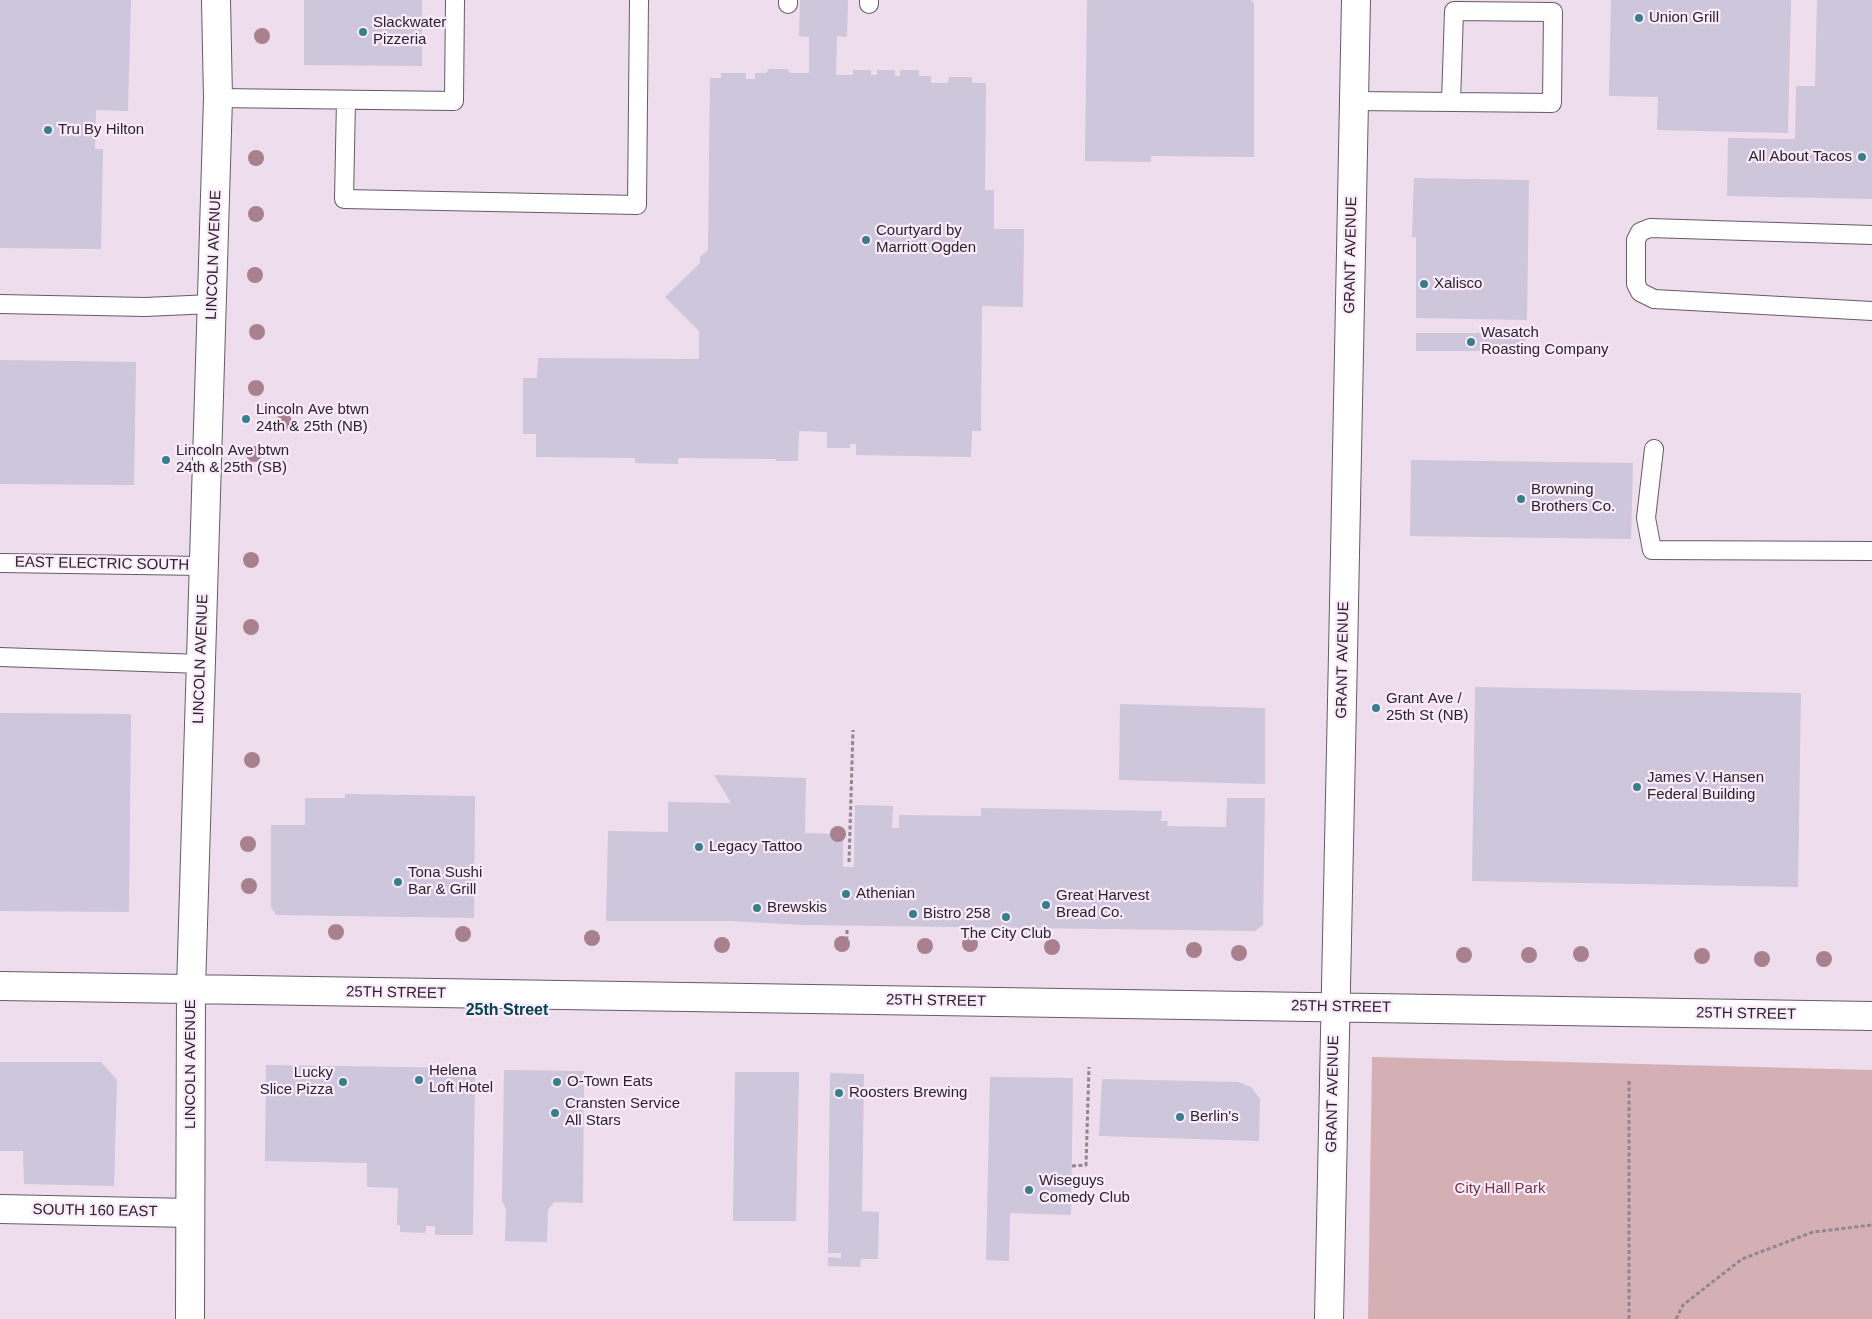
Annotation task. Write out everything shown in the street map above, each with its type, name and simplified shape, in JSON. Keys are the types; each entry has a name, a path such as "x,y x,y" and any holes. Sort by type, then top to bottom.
{"street":[{"name":"LINCOLN AVENUE","path":"190,1319 191,989 218,98 216,0"},
{"name":"GRANT AVENUE","path":"1329,1319 1356,0"},
{"name":"25TH STREET","path":"0,986 1872,1016"},
{"name":"SOUTH 160 EAST","path":"0,1209 190,1213"}],"lane":[{"path":"218,98 454,101 455,0"},
{"path":"346,100 344,199 637,205 639,0"},
{"path":"1355,101 1451,102 1552,103 1553,12 1454,11 1451,102"},
{"path":"1872,235 1650,228 1640,232 1636,240 1636,284 1640,292 1654,299 1872,311"},
{"path":"0,304 145,307 212,304"},
{"path":"1654,450 1646,518 1652,550 1872,551"},
{"name":"EAST ELECTRIC SOUTH","path":"0,562 204,566"},
{"path":"0,657 201,664"}],"path":[{"path":"849,862 853,730"},
{"path":"847,930 847,938"},
{"path":"1072,1166 1086,1165 1089,1067"},
{"path":"1629,1080 1629,1319"},
{"path":"1676,1319 1684,1305 1742,1259 1813,1232 1872,1225"}],"green space":[{"name":"City Hall Park","path":"1372,1057 1872,1070 1872,1319 1368,1319"}],"building":[{"name":"Tru By Hilton","path":"0,0 131,0 128,111 96,110 95,149 103,149 101,249 0,248"},
{"name":"Slackwater Pizzeria","path":"304,0 422,0 422,66 304,65"},
{"name":"Courtyard by Marriott Ogden","path":"800,0 848,0 847,37 837,36 836,75 853,75 853,70 871,70 871,75 877,75 877,70 895,70 895,76 900,76 900,70 919,70 919,76 931,76 931,83 948,83 949,77 972,77 972,83 986,83 985,190 994,190 994,229 1024,229 1023,307 982,306 981,431 972,431 971,457 856,455 856,444 850,444 850,448 827,448 827,432 799,431 798,461 678,458 678,464 635,463 635,458 536,457 536,434 523,434 523,378 537,378 538,358 699,359 699,331 665,297 700,263 700,257 708,250 710,78 721,78 721,73 746,73 746,79 755,79 755,73 766,73 769,69 787,69 790,73 809,73 809,37 799,36"},
{"path":"1087,0 1251,0 1254,3 1254,157 1151,156 1151,162 1085,161"},
{"path":"1611,0 1791,0 1788,133 1657,130 1658,97 1609,96"},
{"path":"1817,0 1872,0 1872,199 1727,196 1728,138 1795,139 1796,86 1815,86"},
{"path":"1414,178 1529,180 1527,320 1416,318 1416,237 1412,237"},
{"name":"Wasatch Roasting Company","path":"1416,333 1525,333 1525,351 1416,351"},
{"path":"0,360 136,362 134,485 0,484"},
{"name":"Browning Brothers Co.","path":"1411,460 1633,463 1631,539 1410,536"},
{"name":"James V. Hansen Federal Building","path":"1475,687 1801,693 1798,887 1472,881"},
{"path":"1120,704 1265,708 1265,784 1119,780"},
{"path":"0,713 131,714 129,912 0,911"},
{"path":"714,775 806,778 805,833 843,834 843,867 854,867 855,805 893,806 892,828 899,828 899,815 981,816 981,808 1162,811 1161,821 1168,821 1167,826 1226,827 1227,798 1265,798 1263,925 1255,931 803,925 731,921 606,921 608,831 668,832 668,802 731,803"},
{"path":"345,794 475,796 474,918 276,915 271,907 271,825 305,825 305,798 345,798"},
{"path":"0,1062 101,1062 117,1080 114,1186 24,1184 23,1151 0,1151"},
{"path":"266,1065 475,1068 473,1235 435,1235 435,1226 426,1226 426,1233 400,1232 400,1225 397,1225 398,1188 367,1187 367,1163 265,1161"},
{"path":"504,1070 584,1071 583,1203 554,1202 548,1210 547,1242 505,1241 506,1209 502,1201"},
{"path":"735,1072 799,1072 796,1221 733,1221"},
{"path":"830,1073 864,1074 862,1211 879,1212 878,1259 861,1259 860,1267 828,1266 828,1257 841,1258 841,1253 828,1253"},
{"name":"Wiseguys Comedy Club","path":"990,1077 1073,1078 1071,1215 1010,1213 1009,1261 986,1260"},
{"name":"Berlin's","path":"1102,1079 1238,1082 1251,1087 1260,1099 1259,1141 1099,1136"}],"place":[{"name":"Union Grill","path":"1639,18"},
{"name":"Slackwater Pizzeria","path":"363,32"},
{"name":"Tru By Hilton","path":"48,130"},
{"name":"All About Tacos","path":"1862,157"},
{"name":"Courtyard by Marriott Ogden","path":"866,240"},
{"name":"Xalisco","path":"1424,284"},
{"name":"Wasatch Roasting Company","path":"1471,342"},
{"name":"Lincoln Ave btwn 24th & 25th (NB)","path":"246,419"},
{"name":"Lincoln Ave btwn 24th & 25th (SB)","path":"166,460"},
{"name":"Browning Brothers Co.","path":"1521,499"},
{"name":"Grant Ave / 25th St (NB)","path":"1376,708"},
{"name":"James V. Hansen Federal Building","path":"1637,787"},
{"name":"Legacy Tattoo","path":"699,847"},
{"name":"Tona Sushi Bar & Grill","path":"398,882"},
{"name":"Athenian","path":"846,894"},
{"name":"Great Harvest Bread Co.","path":"1046,905"},
{"name":"Brewskis","path":"757,908"},
{"name":"Bistro 258","path":"913,914"},
{"name":"The City Club","path":"1006,917"},
{"name":"Helena Loft Hotel","path":"419,1080"},
{"name":"Lucky Slice Pizza","path":"343,1082"},
{"name":"O-Town Eats","path":"557,1082"},
{"name":"Roosters Brewing","path":"839,1093"},
{"name":"Cransten Service All Stars","path":"555,1113"},
{"name":"Berlin's","path":"1180,1117"},
{"name":"Wiseguys Comedy Club","path":"1029,1190"}],"district":[{"name":"25th Street","path":"507,1011"}]}
